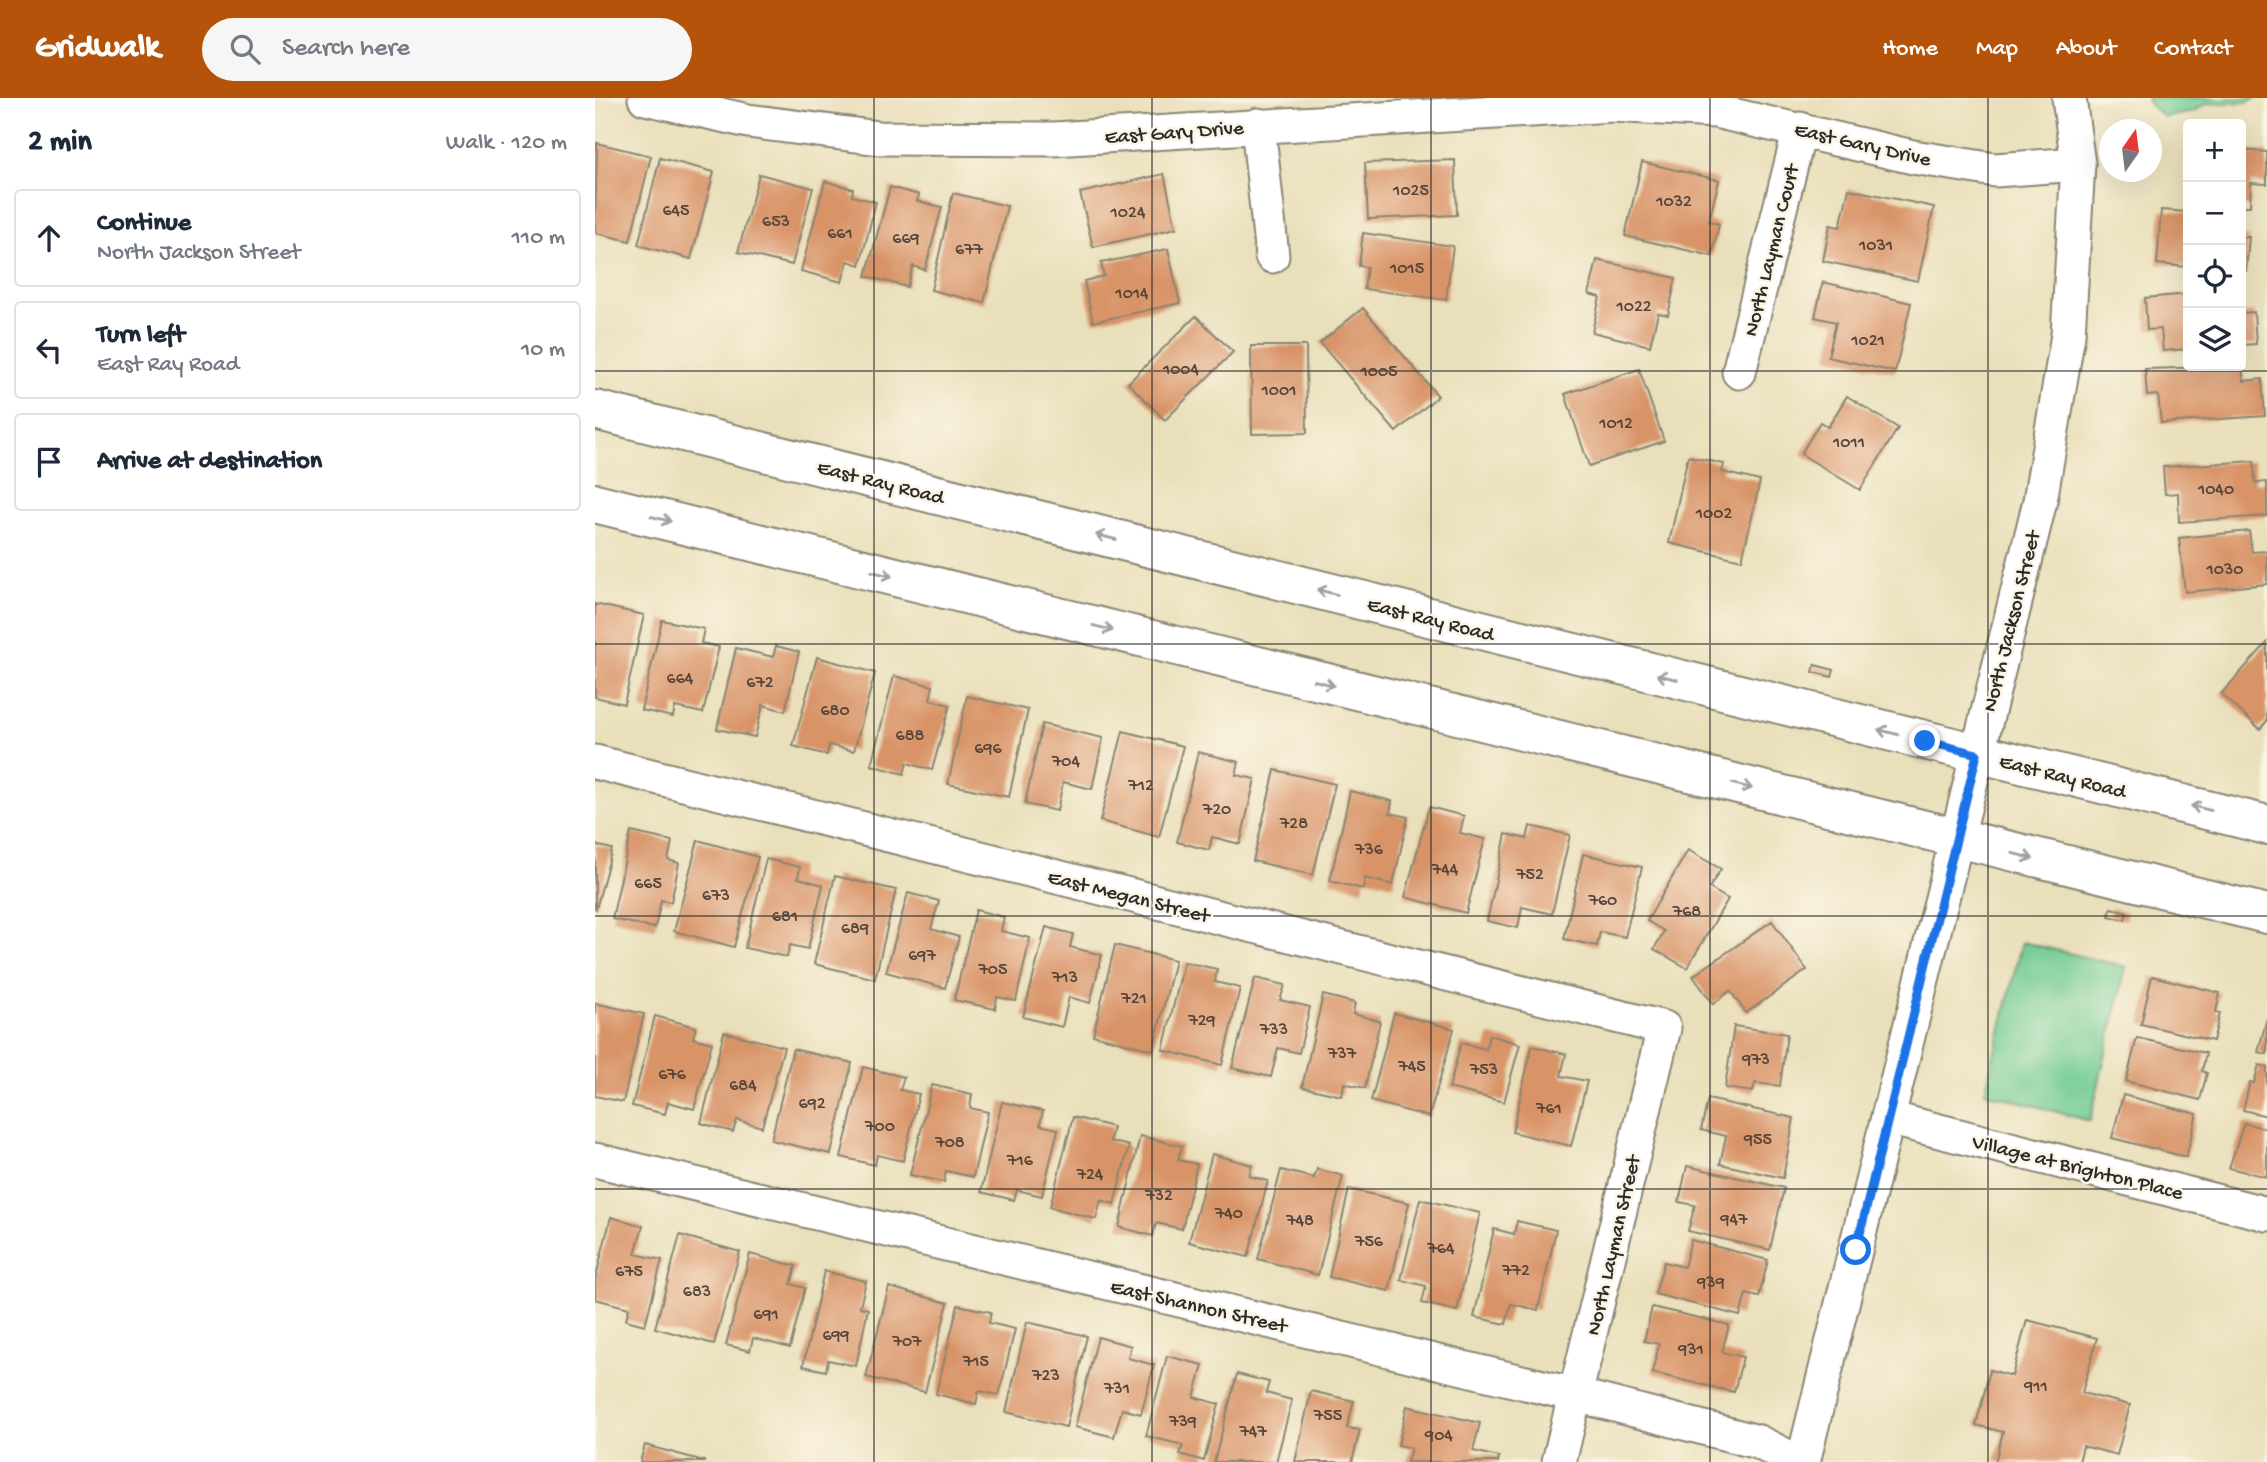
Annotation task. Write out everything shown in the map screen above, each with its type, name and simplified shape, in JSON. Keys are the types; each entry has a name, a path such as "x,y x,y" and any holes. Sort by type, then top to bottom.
{"main road":[{"name":"East Ray Road","path":"595,410 2267,825"},
{"path":"595,503 2267,914"}],"street":[{"name":"East Gary Drive","path":"645,98 748,121 879,138 1053,139 1612,105 1715,111 1913,157 1995,170 2078,164"},
{"name":"North Jackson Street","path":"1801,1462 2045,475 2068,335 2078,164 2069,98"},
{"path":"1258,125 1272,256"},
{"name":"North Layman Court","path":"1739,372 1800,129"},
{"name":"East Megan Street","path":"595,762 1664,1028"},
{"name":"North Layman Street","path":"1559,1462 1664,1028"},
{"name":"Village at Brighton Place","path":"1888,1118 2267,1214"},
{"name":"East Shannon Street","path":"595,1160 1576,1395 1758,1442 1801,1462"}],"green space":[{"path":"2147,98 2257,98 2247,102 2205,104 2194,112 2164,117 2150,105"},
{"path":"2022,942 2126,967 2090,1121 1985,1092"}],"building":[{"path":"597,143 651,156 630,241 595,233"},
{"path":"2246,150 2267,152 2267,184 2251,183 2250,206 2246,206"},
{"path":"660,158 714,172 691,259 638,245"},
{"path":"1455,160 1457,215 1368,219 1365,163"},
{"path":"1642,162 1719,180 1709,221 1719,224 1712,256 1625,236"},
{"path":"759,174 813,188 792,265 738,252"},
{"path":"1164,174 1176,228 1093,247 1080,193"},
{"path":"825,181 853,189 852,196 876,202 860,265 848,261 842,282 801,271"},
{"path":"890,187 919,195 917,201 942,207 925,270 913,266 907,287 866,276"},
{"path":"1849,189 1934,207 1918,281 1823,261 1830,225 1840,227"},
{"path":"953,193 1007,206 984,303 931,290"},
{"path":"2161,210 2183,212 2183,267 2157,264"},
{"path":"1363,233 1453,246 1446,300 1364,289 1367,267 1359,266"},
{"path":"2246,237 2249,237 2246,271"},
{"path":"1168,249 1180,303 1093,322 1084,281 1104,276 1101,263"},
{"path":"1597,260 1676,278 1668,315 1658,313 1650,346 1592,332 1600,297 1589,294"},
{"path":"1823,282 1911,303 1895,372 1828,357 1836,322 1815,317"},
{"path":"2183,294 2183,349 2163,351 2161,329 2147,330 2145,298"},
{"path":"1363,308 1438,396 1396,432 1320,343"},
{"path":"2254,312 2256,344 2246,345 2246,313"},
{"path":"1196,316 1233,352 1165,420 1128,383"},
{"path":"1251,346 1306,346 1307,433 1252,434"},
{"path":"1639,369 1664,441 1589,466 1565,394"},
{"path":"2145,369 2242,371 2244,381 2262,379 2265,416 2161,423 2158,395 2147,396"},
{"path":"1847,396 1898,428 1860,490 1801,454 1820,422 1828,427"},
{"path":"1688,456 1724,464 1722,472 1760,481 1742,560 1669,543"},
{"path":"2254,461 2255,483 2267,482 2267,516 2179,522 2178,493 2165,494 2163,467"},
{"path":"2249,531 2252,552 2267,551 2267,584 2185,592 2179,538"},
{"path":"595,604 644,615 624,704 595,697"},
{"path":"662,620 704,629 701,643 719,647 703,713 675,707 673,717 641,710"},
{"path":"2267,643 2267,721 2260,729 2221,694"},
{"path":"776,646 799,652 785,711 763,705 755,737 717,729 736,648 773,657"},
{"path":"817,657 875,673 854,751 829,745 827,755 793,746"},
{"path":"1815,665 1834,670 1832,677 1813,672"},
{"path":"894,676 933,686 930,700 950,705 932,770 907,763 904,774 871,765"},
{"path":"967,696 1028,710 1009,797 948,784"},
{"path":"1042,724 1103,738 1092,789 1063,782 1057,811 1025,804"},
{"path":"1123,731 1183,746 1159,837 1100,821"},
{"path":"1198,752 1239,762 1236,775 1255,779 1240,844 1212,837 1209,850 1177,842"},
{"path":"1275,770 1335,784 1313,875 1253,861"},
{"path":"1350,791 1392,801 1390,813 1408,817 1393,885 1365,878 1363,889 1330,881"},
{"path":"1429,807 1464,816 1460,833 1485,839 1466,913 1405,897"},
{"path":"1530,826 1570,835 1552,914 1522,907 1518,928 1487,921 1506,834 1527,839"},
{"path":"631,832 672,841 668,860 679,863 671,902 661,900 655,928 612,919"},
{"path":"698,840 758,857 734,947 674,931"},
{"path":"595,845 612,849 596,909 595,908"},
{"path":"1688,850 1721,869 1709,888 1728,899 1687,968 1654,949 1664,931 1647,921"},
{"path":"1583,854 1642,867 1625,937 1600,932 1597,946 1564,939"},
{"path":"766,859 800,867 798,878 823,885 808,949 790,945 787,957 745,948"},
{"path":"835,876 896,890 875,979 814,964"},
{"path":"908,893 939,901 931,929 959,937 945,988 886,972"},
{"path":"2111,908 2127,912 2125,920 2109,916"},
{"path":"976,910 1004,917 1001,931 1030,938 1016,1001 997,997 995,1009 954,1000"},
{"path":"1772,921 1807,970 1746,1013 1730,991 1713,1004 1693,976"},
{"path":"1046,927 1073,934 1070,947 1102,955 1090,1003 1069,997 1062,1027 1023,1017"},
{"path":"1115,945 1175,960 1153,1050 1093,1035"},
{"path":"1184,962 1217,969 1215,982 1240,988 1222,1065 1163,1050"},
{"path":"2152,976 2220,993 2216,1012 2220,1013 2213,1041 2141,1024"},
{"path":"1255,978 1285,985 1280,1000 1310,1007 1299,1053 1278,1048 1271,1077 1232,1068"},
{"path":"1323,995 1355,1003 1353,1014 1380,1021 1365,1088 1344,1083 1342,1096 1302,1087"},
{"path":"595,1003 644,1014 623,1102 595,1096"},
{"path":"1394,1013 1454,1029 1429,1117 1371,1101"},
{"path":"655,1016 696,1027 693,1038 712,1043 694,1109 668,1102 665,1114 632,1106"},
{"path":"2267,1018 2267,1054 2258,1052"},
{"path":"1734,1026 1787,1034 1780,1086 1755,1083 1753,1092 1725,1088"},
{"path":"724,1032 784,1047 762,1127 737,1120 733,1132 701,1123"},
{"path":"1489,1035 1520,1044 1504,1102 1449,1088 1461,1043 1486,1049"},
{"path":"2137,1038 2206,1053 2202,1071 2207,1073 2200,1100 2126,1081"},
{"path":"1532,1046 1566,1054 1561,1076 1587,1081 1571,1146 1512,1132"},
{"path":"793,1049 852,1063 831,1154 771,1140"},
{"path":"2259,1065 2267,1067 2267,1116 2243,1110 2250,1082 2254,1083"},
{"path":"863,1067 904,1077 900,1090 919,1094 903,1161 877,1155 875,1165 841,1157"},
{"path":"932,1085 972,1094 970,1108 988,1112 973,1177 946,1171 944,1182 910,1175"},
{"path":"2123,1095 2197,1114 2186,1157 2112,1138"},
{"path":"1708,1099 1794,1118 1783,1178 1720,1164 1726,1136 1701,1130"},
{"path":"1002,1102 1043,1111 1040,1125 1058,1129 1042,1196 1017,1190 1014,1200 981,1192"},
{"path":"1073,1117 1113,1127 1110,1141 1129,1146 1114,1204 1101,1200 1096,1219 1050,1207"},
{"path":"2244,1123 2267,1129 2267,1177 2229,1168"},
{"path":"1140,1136 1182,1146 1178,1160 1197,1164 1182,1229 1156,1223 1153,1236 1119,1227"},
{"path":"1212,1154 1252,1165 1249,1176 1268,1181 1248,1257 1189,1242"},
{"path":"1687,1166 1784,1188 1770,1250 1688,1231 1695,1205 1679,1202"},
{"path":"1317,1169 1343,1176 1318,1275 1258,1259 1281,1170 1314,1178"},
{"path":"1349,1189 1409,1203 1389,1291 1329,1277"},
{"path":"1420,1199 1480,1213 1457,1311 1422,1303 1426,1286 1401,1280"},
{"path":"611,1217 643,1226 635,1254 662,1260 645,1325 626,1320 629,1308 595,1299 595,1280"},
{"path":"1517,1221 1556,1230 1538,1310 1511,1304 1506,1324 1474,1317 1494,1229 1514,1234"},
{"path":"680,1235 740,1252 714,1344 655,1328"},
{"path":"1691,1240 1768,1260 1759,1297 1746,1294 1740,1316 1655,1294 1664,1262 1684,1267"},
{"path":"750,1254 796,1266 791,1284 805,1288 790,1348 753,1338 750,1351 726,1345"},
{"path":"824,1271 866,1281 860,1307 868,1309 856,1366 828,1360 826,1371 803,1366"},
{"path":"889,1287 948,1303 925,1392 866,1377"},
{"path":"958,1305 991,1312 989,1323 1015,1329 999,1395 979,1391 976,1404 936,1394"},
{"path":"1652,1307 1729,1325 1722,1352 1743,1357 1734,1392 1652,1373 1659,1344 1644,1341"},
{"path":"2027,1320 2097,1338 2082,1393 2130,1405 2117,1455 2083,1446 2079,1462 1995,1462 2003,1432 1976,1425 1990,1370 2012,1376"},
{"path":"1027,1322 1087,1336 1066,1427 1006,1412"},
{"path":"1098,1337 1131,1346 1128,1358 1154,1365 1141,1414 1122,1409 1114,1437 1075,1427"},
{"path":"1167,1356 1203,1365 1194,1397 1219,1404 1204,1461 1180,1454 1183,1445 1146,1436"},
{"path":"1237,1374 1269,1382 1266,1393 1292,1400 1276,1462 1214,1462"},
{"path":"1311,1391 1354,1401 1347,1428 1360,1430 1352,1462 1295,1462"},
{"path":"1407,1406 1480,1423 1473,1451 1499,1457 1498,1462 1407,1462 1411,1448 1398,1445"},
{"path":"645,1445 704,1461 704,1462 640,1462"}],"route":[{"path":"1856,1250 1977,754 1925,741"}]}
